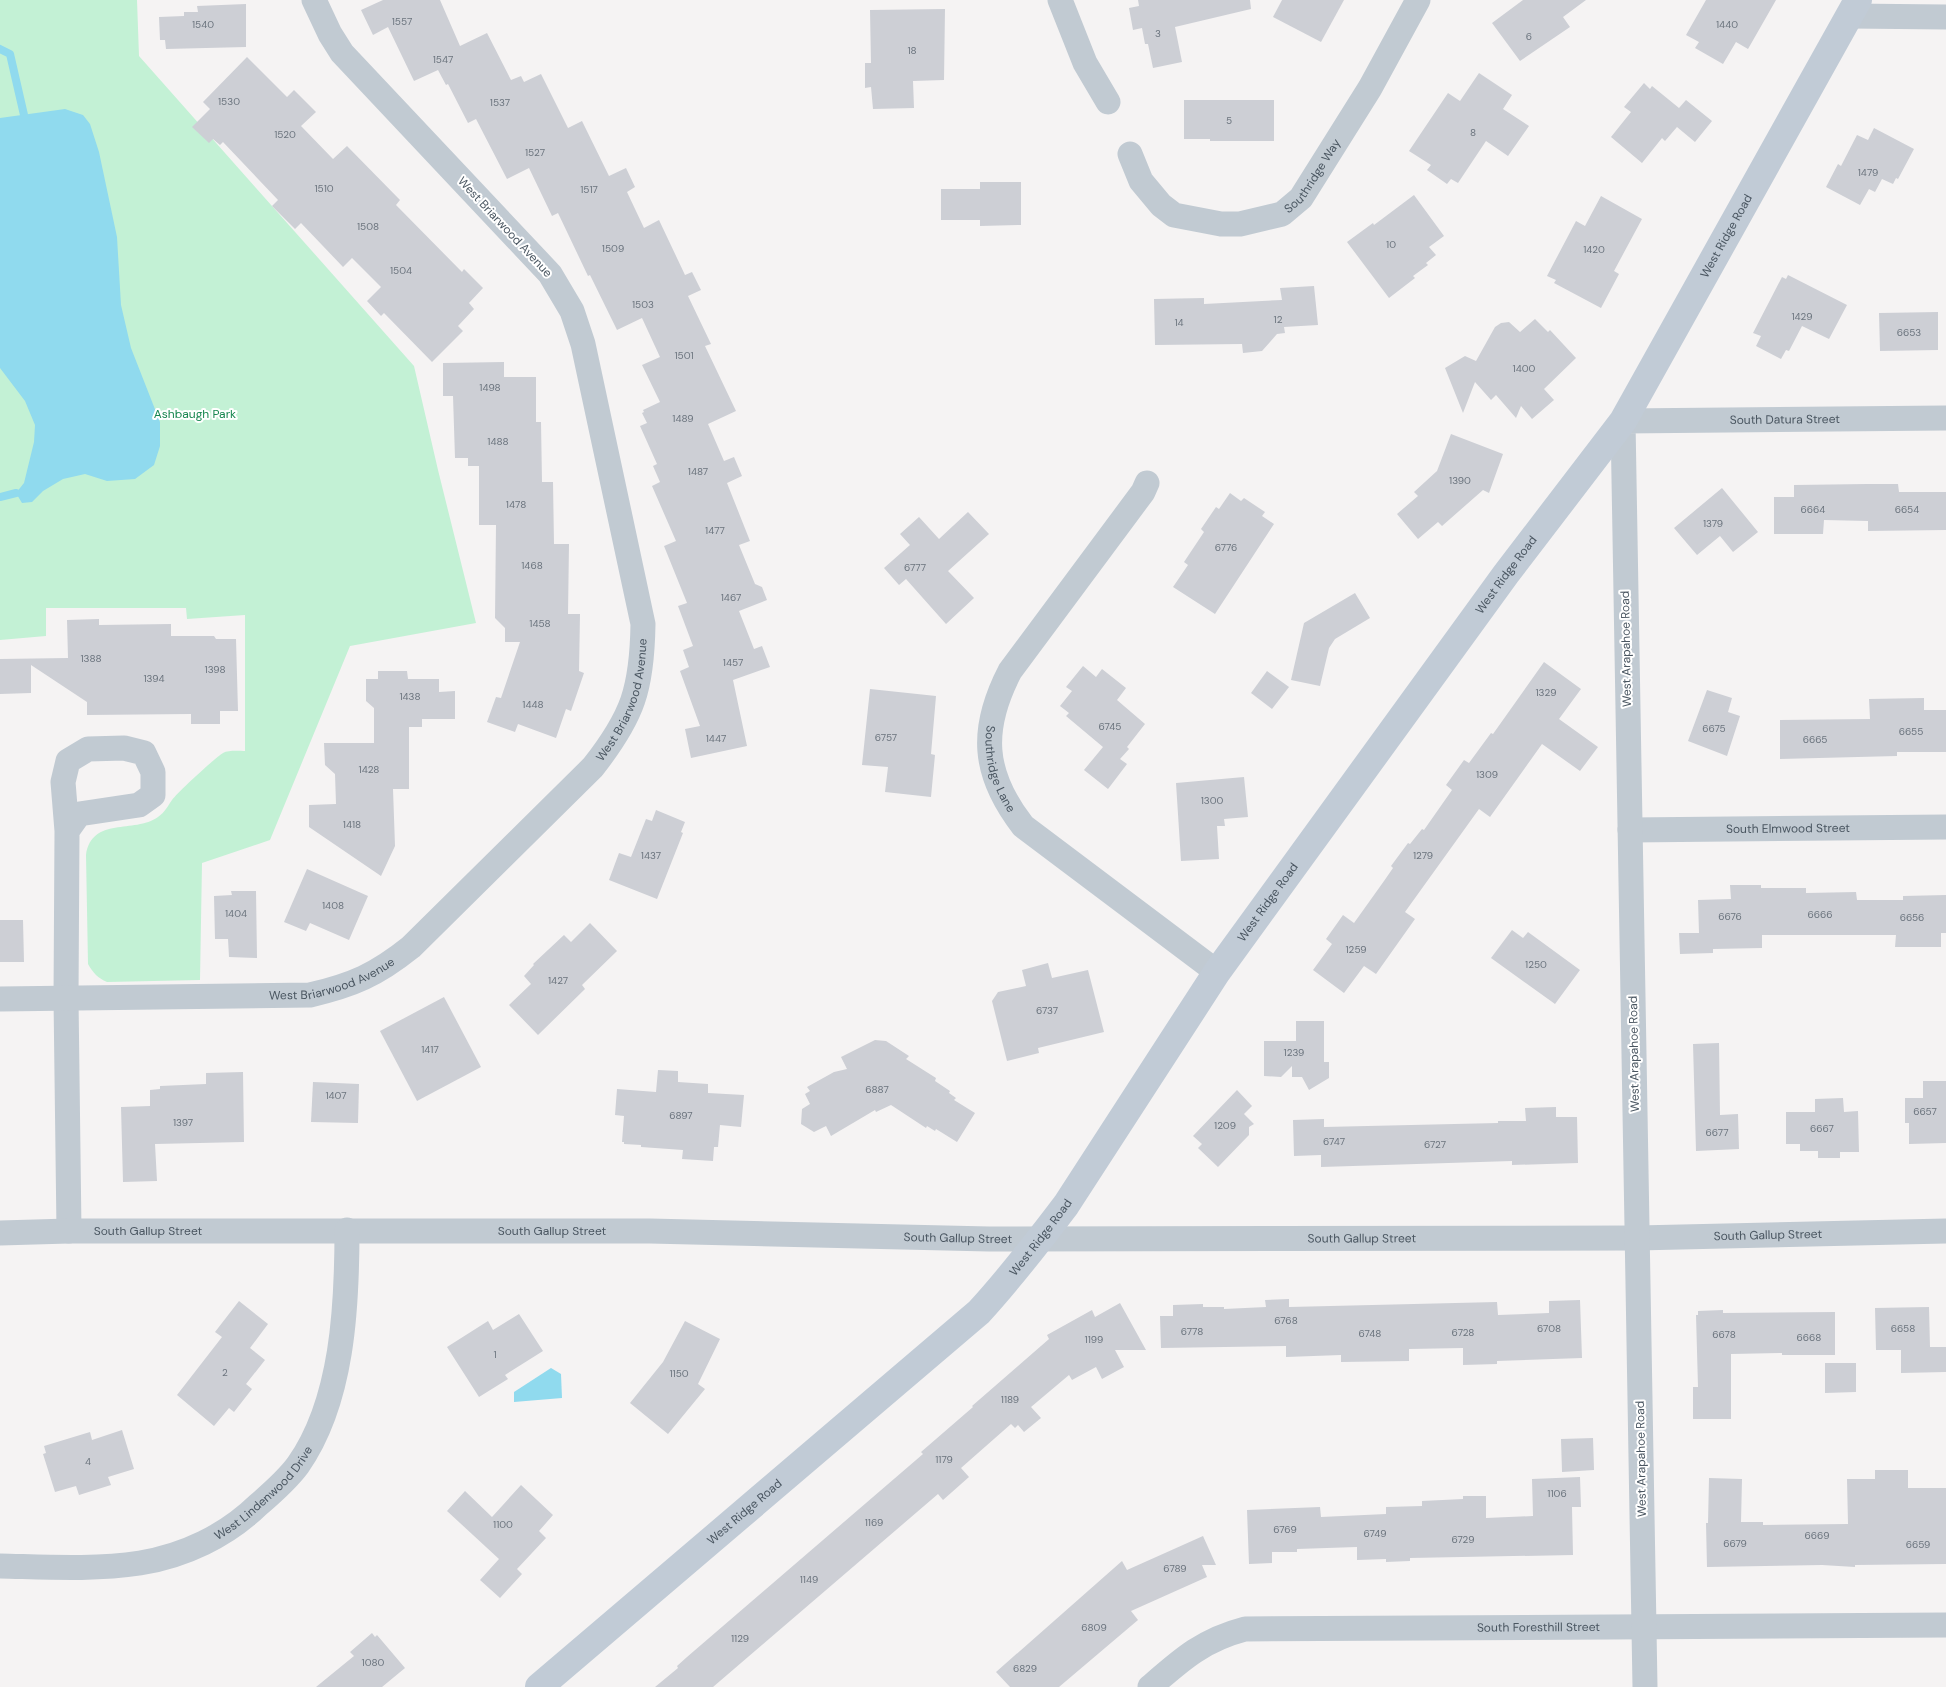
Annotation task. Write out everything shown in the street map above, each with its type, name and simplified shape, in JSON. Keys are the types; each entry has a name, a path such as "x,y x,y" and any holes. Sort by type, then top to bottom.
{"street":[{"name":"West Briarwood Avenue","path":"0,999 310,995 360,981 394,961 411,947 593,767 614,740 637,691 643,660 644,624 583,344 572,311 550,274 342,53 330,34 314,0"},
{"path":"1060,0 1085,63 1108,102"},
{"name":"Southridge Way","path":"1130,154 1141,181 1161,205 1174,215 1220,224 1240,224 1282,214 1306,190 1370,88 1418,0"},
{"path":"1854,8 1946,17"},
{"name":"West Ridge Road","path":"539,1687 979,1312 1014,1273 1066,1205 1217,972 1506,574 1622,421 1854,8"},
{"name":"South Datura Street","path":"1622,421 1946,418"},
{"name":"West Arapahoe Road","path":"1622,421 1645,1687"},
{"name":"Southridge Lane","path":"1147,483 1144,492 1010,671 991,717 989,741 994,774 1010,810 1022,826 1217,972"},
{"name":"South Elmwood Street","path":"1630,830 1946,827"},
{"path":"67,831 66,998 69,1231"},
{"name":"West Lindenwood Drive","path":"0,1566 112,1566 166,1557 191,1549 233,1526 285,1481 298,1466 319,1428 333,1383 346,1292 346,1230"},
{"name":"South Gallup Street","path":"0,1234 69,1231 650,1231 989,1239 1637,1238 1946,1231"},
{"name":"South Foresthill Street","path":"1150,1687 1190,1653 1226,1634 1245,1629 1946,1625"}],"green space":[{"name":"Ashbaugh Park","path":"0,0 137,0 139,56 414,366 476,623 350,646 270,840 202,863 200,980 107,982 94,973 88,964 86,855 90,843 96,835 105,830 137,825 158,817 181,790 219,756 228,751 245,751 245,615 187,619 186,608 46,608 46,636 0,640"}],"water":[{"path":"65,109 83,115 90,124 99,152 117,237 121,305 131,348 160,422 160,446 154,465 135,479 107,481 85,474 63,479 43,491 32,502 22,503 16,493 24,483 34,442 35,425 25,401 0,368 0,118"},
{"path":"551,1368 561,1374 562,1398 514,1402 514,1392"}],"building":[{"path":"383,0 440,0 460,46 487,33 511,80 521,76 524,82 541,74 568,128 582,121 609,176 626,168 635,187 627,192 644,228 659,220 685,275 692,272 701,290 688,296 711,344 705,346 736,411 708,424 724,461 734,457 742,476 727,483 750,541 739,545 755,584 762,587 767,600 739,611 754,649 762,646 770,667 733,680 747,746 691,758 685,729 700,726 680,671 689,667 683,650 693,646 678,606 687,603 664,546 676,541 652,486 660,482 653,466 657,464 640,426 647,423 642,413 644,412 643,410 660,402 642,365 660,357 642,318 617,330 590,275 588,276 558,213 552,216 529,168 507,179 476,119 468,123 448,84 446,85 438,70 414,81 388,27 373,35 361,10"},
{"path":"1138,0 1250,0 1251,9 1175,27 1182,62 1153,68 1148,44 1145,44 1142,28 1133,30 1129,8 1139,6"},
{"path":"1282,0 1344,0 1321,42 1273,17"},
{"path":"1523,0 1586,0 1563,17 1570,27 1520,61 1492,23"},
{"path":"1706,0 1776,0 1748,49 1736,42 1723,64 1695,48 1699,42 1686,35"},
{"path":"246,4 246,47 166,49 165,40 160,40 159,17 184,16 184,12 198,12 197,6"},
{"path":"945,9 944,80 913,81 914,108 873,109 871,87 865,88 865,63 871,63 870,10"},
{"path":"247,57 287,97 294,90 316,112 301,126 333,159 347,146 400,200 396,205 462,272 464,269 483,288 469,303 474,309 458,326 463,331 432,362 384,313 381,316 367,301 381,287 352,258 343,267 301,223 295,229 272,206 278,200 223,142 220,145 213,139 209,143 192,127 210,109 203,102"},
{"path":"1479,73 1512,95 1503,109 1529,126 1508,156 1486,141 1458,183 1451,179 1447,184 1427,170 1431,165 1409,151 1448,93 1460,101"},
{"path":"1644,83 1650,89 1652,86 1679,108 1686,100 1712,121 1695,142 1677,127 1665,141 1662,138 1642,163 1611,137 1631,112 1624,107"},
{"path":"1184,100 1274,100 1274,141 1184,139"},
{"path":"1874,128 1914,149 1898,179 1896,178 1893,184 1882,179 1875,192 1869,189 1860,205 1826,187 1838,164 1841,166 1857,135 1868,140"},
{"path":"980,182 1021,182 1021,225 980,226 980,220 941,220 941,189 980,189"},
{"path":"1414,195 1444,236 1429,247 1436,255 1426,263 1428,265 1413,276 1415,278 1389,298 1347,242 1373,223 1374,225"},
{"path":"1601,196 1642,219 1614,271 1619,274 1601,308 1554,283 1556,280 1547,276 1576,221 1585,226"},
{"path":"1788,275 1847,305 1829,339 1802,326 1789,351 1786,350 1781,359 1756,346 1761,336 1753,333 1782,277 1786,279"},
{"path":"1314,286 1318,325 1284,327 1285,333 1277,334 1262,351 1243,353 1242,344 1155,345 1154,299 1204,298 1204,304 1282,300 1280,288"},
{"path":"1938,312 1938,350 1880,351 1879,313"},
{"path":"1535,319 1548,332 1550,330 1576,358 1544,389 1554,400 1532,419 1521,406 1516,418 1496,395 1491,400 1475,382 1463,413 1445,368 1465,356 1476,361 1495,327 1501,323 1509,322 1520,332"},
{"path":"504,362 504,377 536,377 536,422 541,422 542,482 553,482 554,544 569,544 568,614 580,614 579,671 584,673 571,711 566,709 556,738 518,724 515,732 487,722 496,697 501,698 520,642 505,642 505,628 495,618 496,525 479,525 479,466 468,466 468,458 455,458 453,396 443,396 443,363"},
{"path":"1451,434 1503,454 1489,493 1483,490 1442,526 1438,522 1418,539 1397,514 1418,496 1414,492 1437,471"},
{"path":"1898,484 1899,492 1946,492 1946,530 1868,531 1868,521 1824,520 1823,534 1774,534 1774,497 1794,497 1794,485"},
{"path":"1722,488 1758,532 1733,552 1720,536 1697,555 1674,528"},
{"path":"1230,493 1241,501 1244,498 1265,512 1262,516 1274,524 1215,614 1173,587 1188,565 1184,562 1204,532 1201,529 1216,507 1219,509"},
{"path":"968,512 989,534 948,571 974,598 946,624 906,579 899,585 884,568 910,545 900,534 919,517 939,539"},
{"path":"1355,593 1370,618 1335,639 1329,648 1320,686 1291,680 1304,623"},
{"path":"99,619 99,625 171,624 171,636 214,636 216,639 236,639 238,711 220,711 220,724 191,724 191,714 87,715 87,702 31,665 31,693 0,694 0,659 68,658 67,620"},
{"path":"1544,662 1581,689 1559,719 1598,747 1580,771 1542,744 1490,817 1479,809 1405,912 1415,919 1376,974 1364,966 1344,993 1313,970 1332,944 1326,939 1343,915 1354,923 1393,868 1391,866 1408,843 1410,844 1422,829 1424,830 1452,790 1446,785 1464,760 1469,763 1491,733 1493,734"},
{"path":"1083,666 1096,677 1102,669 1126,688 1117,700 1145,724 1127,747 1129,749 1120,759 1127,764 1108,789 1084,770 1103,747 1066,716 1069,713 1060,706 1072,691 1066,687"},
{"path":"378,671 407,671 408,679 439,679 439,692 455,691 455,719 422,719 422,727 409,727 409,789 393,789 395,846 381,876 309,827 309,805 336,804 335,774 325,765 324,743 374,743 374,708 366,701 366,679 378,679"},
{"path":"1267,671 1289,687 1272,709 1251,693"},
{"path":"870,689 936,696 931,754 935,755 931,797 885,792 888,767 862,765"},
{"path":"1707,690 1732,698 1728,712 1740,716 1727,756 1688,741"},
{"path":"1924,698 1924,710 1946,710 1946,752 1897,752 1897,756 1780,759 1780,720 1870,719 1869,699"},
{"path":"1244,777 1248,817 1224,819 1225,826 1217,826 1219,859 1181,861 1176,783"},
{"path":"656,810 685,822 681,832 683,833 657,899 609,880 619,853 631,857 646,819 652,821"},
{"path":"307,869 368,896 349,940 310,923 306,931 284,922"},
{"path":"1730,885 1761,885 1761,888 1806,888 1806,893 1856,892 1857,900 1903,900 1903,896 1946,895 1946,933 1941,933 1941,947 1895,947 1896,935 1762,935 1762,948 1713,949 1713,953 1680,954 1679,933 1699,933 1698,900 1731,899"},
{"path":"231,891 256,891 257,958 229,957 228,939 215,939 214,896 232,895"},
{"path":"0,920 23,920 24,962 0,962"},
{"path":"590,923 617,951 582,985 585,989 538,1035 509,1005 531,984 524,976 533,964 564,935 571,942"},
{"path":"1512,930 1523,938 1528,932 1580,970 1555,1004 1491,958"},
{"path":"1048,963 1052,978 1088,970 1104,1032 1038,1048 1039,1053 1007,1061 992,1001 998,992 1026,986 1022,970"},
{"path":"444,997 481,1067 417,1101 380,1031"},
{"path":"1296,1021 1324,1021 1324,1062 1329,1062 1329,1078 1309,1090 1302,1077 1292,1077 1292,1066 1281,1077 1264,1076 1264,1041 1296,1041"},
{"path":"875,1040 886,1041 909,1056 906,1059 936,1078 935,1081 950,1091 949,1093 956,1098 954,1100 975,1113 957,1142 936,1129 935,1131 927,1126 926,1128 891,1105 876,1112 875,1110 831,1136 826,1126 814,1132 801,1124 802,1109 810,1104 805,1094 810,1091 807,1087 834,1072 847,1069 841,1057"},
{"path":"1719,1043 1720,1115 1738,1114 1739,1149 1696,1151 1693,1044"},
{"path":"658,1070 678,1071 678,1082 708,1084 708,1093 744,1095 741,1127 720,1125 718,1147 714,1147 713,1161 682,1159 683,1150 641,1147 641,1145 624,1144 622,1142 624,1116 615,1115 617,1089 656,1092"},
{"path":"243,1072 244,1142 155,1144 157,1181 123,1182 121,1107 150,1106 150,1090 160,1089 160,1086 206,1084 206,1073"},
{"path":"1923,1081 1946,1081 1946,1143 1909,1144 1909,1123 1905,1123 1905,1098 1923,1098"},
{"path":"313,1082 359,1084 358,1123 311,1122"},
{"path":"1237,1090 1252,1106 1244,1114 1254,1124 1249,1127 1249,1135 1218,1167 1198,1148 1202,1144 1193,1136"},
{"path":"1843,1098 1844,1112 1858,1111 1859,1152 1840,1152 1840,1158 1818,1158 1818,1151 1800,1151 1800,1144 1786,1144 1786,1112 1815,1112 1815,1099"},
{"path":"1556,1107 1556,1117 1577,1117 1578,1163 1512,1165 1512,1161 1321,1167 1321,1155 1294,1156 1293,1120 1324,1119 1324,1127 1498,1123 1498,1121 1526,1121 1525,1108"},
{"path":"1289,1299 1289,1307 1497,1302 1498,1315 1549,1313 1549,1301 1580,1300 1582,1358 1497,1361 1497,1364 1463,1365 1463,1348 1409,1349 1409,1361 1341,1362 1341,1355 1286,1357 1286,1346 1161,1348 1160,1316 1173,1316 1173,1305 1203,1304 1203,1307 1224,1307 1224,1309 1266,1307 1265,1300"},
{"path":"239,1301 268,1324 250,1348 265,1360 246,1384 252,1389 234,1412 229,1408 214,1426 177,1395 222,1337 215,1332"},
{"path":"1120,1303 1146,1350 1115,1350 1124,1367 1102,1379 1096,1367 1072,1380 1069,1375 1031,1407 1041,1418 1024,1432 1018,1425 1015,1428 1011,1424 961,1468 969,1477 943,1500 938,1494 713,1687 655,1687 678,1668 677,1666 687,1657 923,1454 921,1452 1049,1339 1047,1335 1092,1310 1095,1317"},
{"path":"1929,1307 1930,1347 1946,1347 1946,1372 1901,1373 1901,1350 1876,1350 1875,1308"},
{"path":"1723,1310 1723,1313 1835,1312 1835,1355 1731,1354 1731,1419 1693,1419 1693,1387 1698,1387 1696,1315 1698,1315 1698,1311"},
{"path":"519,1314 543,1351 505,1375 508,1379 479,1397 447,1347 488,1321 493,1330"},
{"path":"685,1321 720,1339 698,1384 705,1389 668,1434 630,1403 663,1362"},
{"path":"1825,1363 1856,1363 1856,1392 1825,1393"},
{"path":"122,1430 134,1469 108,1477 111,1485 79,1495 76,1486 55,1492 43,1454 46,1453 44,1446 90,1432 92,1440"},
{"path":"1593,1438 1594,1470 1562,1472 1561,1439"},
{"path":"1875,1470 1908,1470 1908,1488 1946,1488 1946,1564 1855,1565 1855,1567 1822,1565 1707,1567 1706,1523 1708,1523 1709,1478 1742,1479 1741,1522 1763,1522 1763,1525 1848,1524 1847,1479 1875,1479"},
{"path":"1580,1477 1581,1507 1572,1507 1573,1555 1410,1558 1410,1561 1386,1562 1386,1559 1357,1560 1357,1547 1297,1549 1297,1552 1272,1552 1272,1563 1249,1564 1247,1510 1320,1507 1321,1517 1386,1514 1386,1507 1422,1506 1422,1501 1463,1499 1463,1496 1486,1496 1486,1518 1533,1516 1532,1479"},
{"path":"521,1485 553,1515 539,1531 546,1538 517,1569 522,1574 500,1598 480,1580 499,1559 447,1511 465,1491 492,1517"},
{"path":"1203,1536 1216,1565 1202,1565 1207,1577 1131,1611 1138,1620 1059,1687 1010,1687 996,1672 1122,1561 1127,1570"},
{"path":"372,1633 375,1637 377,1635 405,1668 382,1687 316,1687 354,1656 350,1652"}],"waterway":[{"path":"0,49 10,54 24,115"},
{"path":"0,497 16,493"}]}
